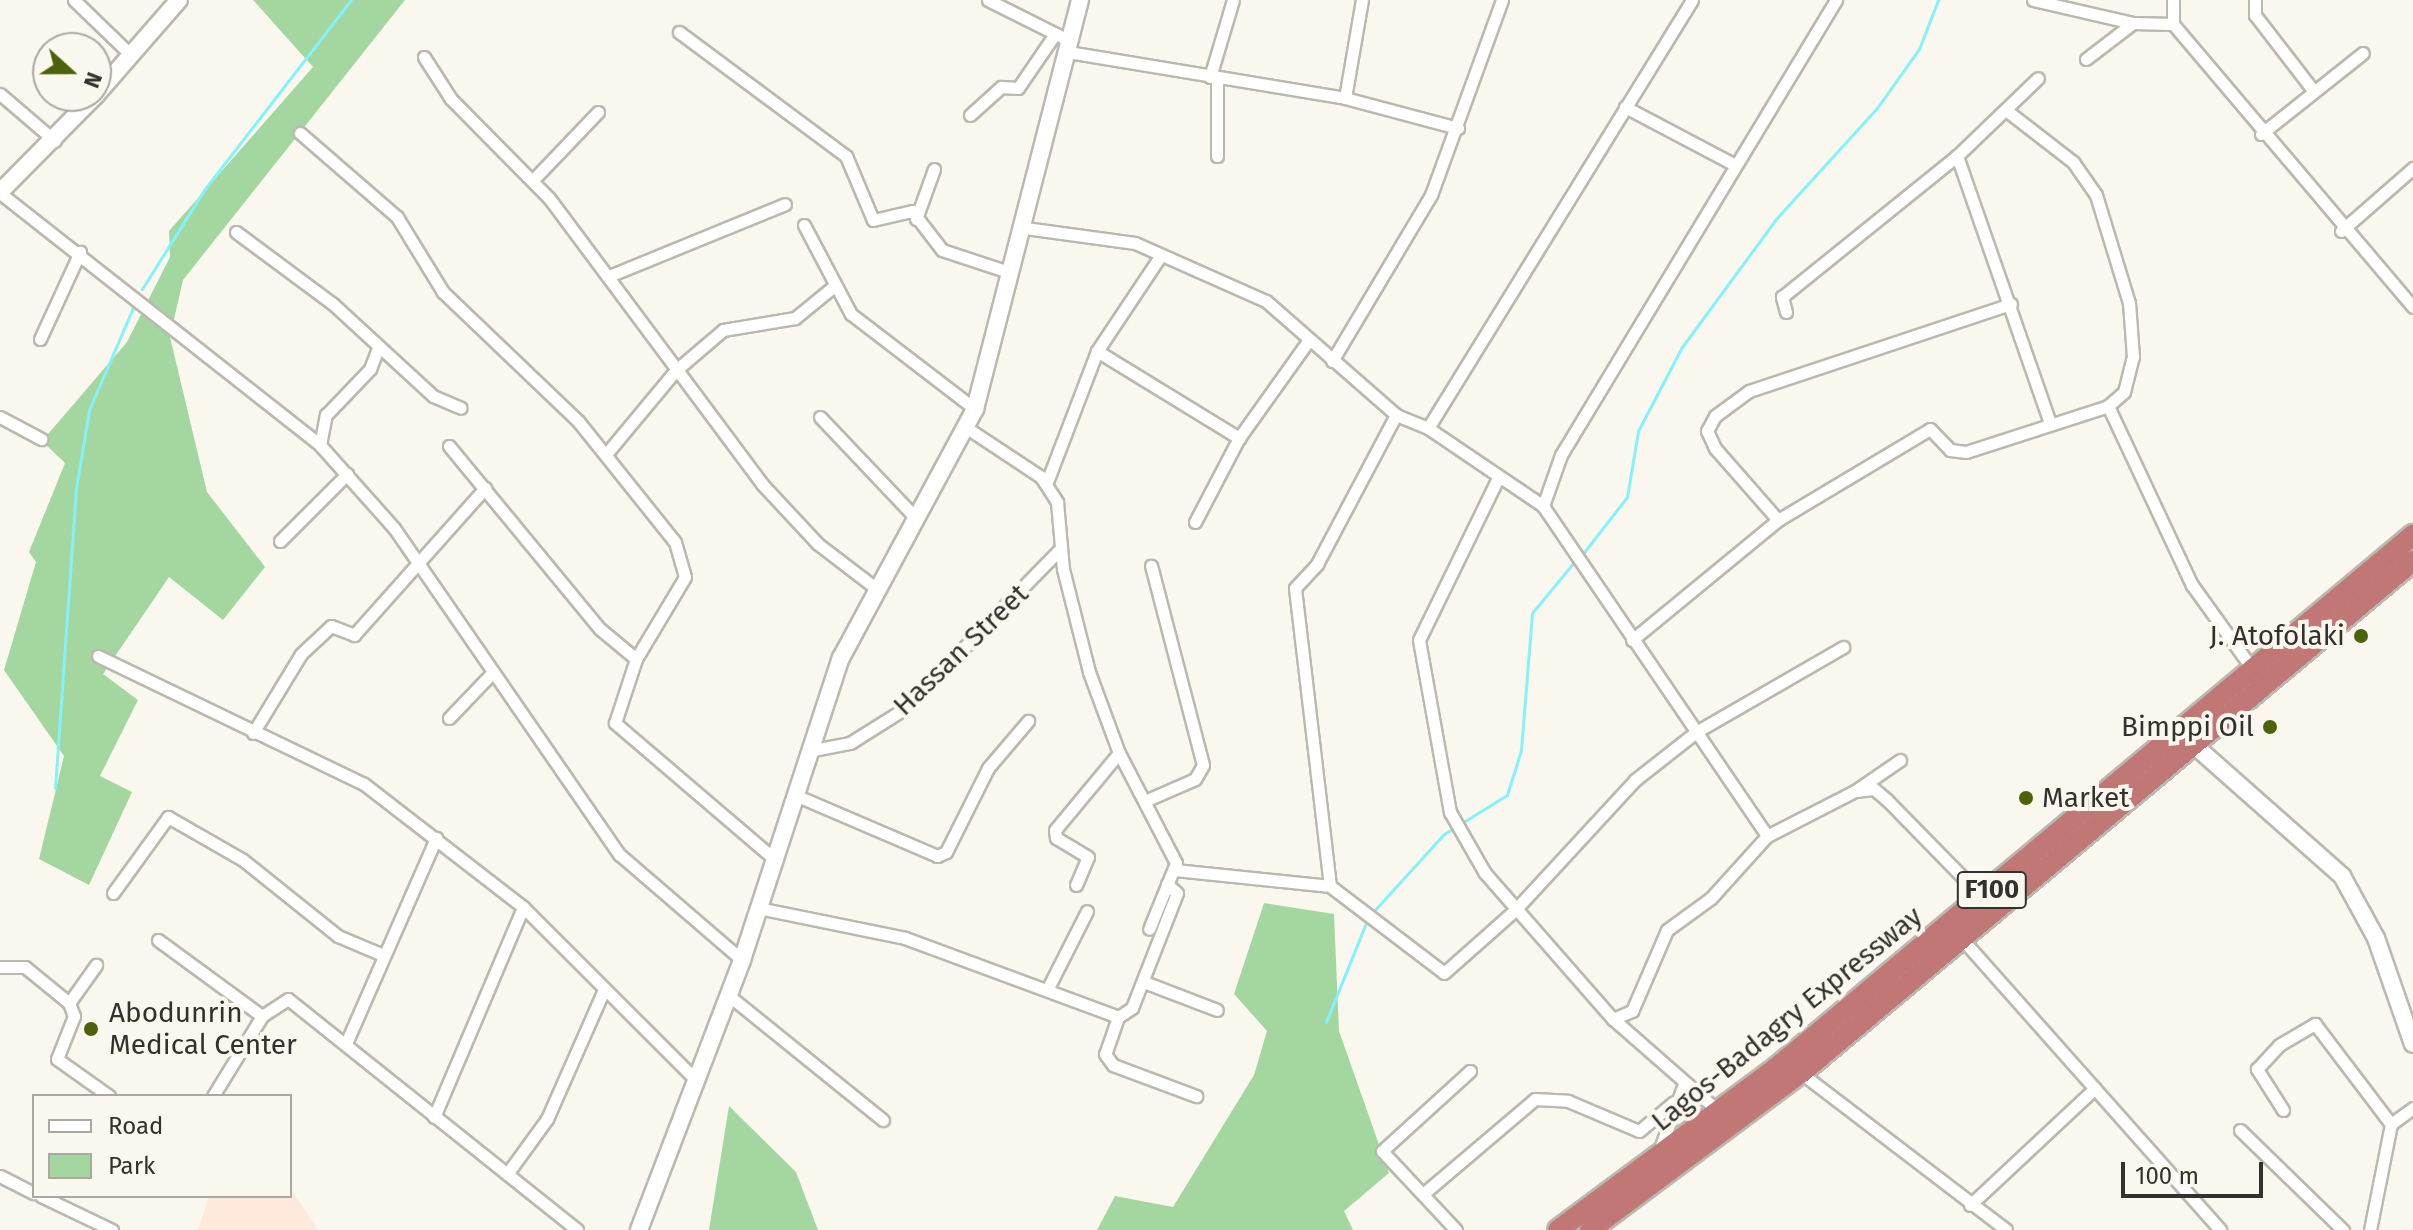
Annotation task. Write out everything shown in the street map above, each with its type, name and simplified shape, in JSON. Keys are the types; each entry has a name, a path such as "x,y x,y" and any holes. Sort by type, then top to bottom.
{"highway":[{"name":"Lagos-Badagry Expressway","path":"1558,1230 1656,1160 1983,898 2413,535"},
{"name":"Lagos-Badagry Expressway","path":"1590,1230 1801,1073 2413,561"},
{"path":"1916,949 1933,963"}],"street":[{"path":"74,0 131,55"},
{"path":"112,77 179,0"},
{"path":"988,0 1065,42 1213,78 1345,98 1458,128"},
{"path":"639,1230 694,1078 742,960 808,751 874,587 967,428 975,409 1009,272 1025,228 1065,42 1080,0"},
{"path":"1217,156 1213,78 1233,0"},
{"path":"1345,98 1362,0"},
{"path":"1332,361 1431,195 1458,128 1502,0"},
{"path":"1428,428 1692,0"},
{"path":"1543,506 1551,474 1733,164 1836,0"},
{"path":"2033,0 2133,23 2173,24"},
{"path":"2173,0 2173,24 2341,231 2413,307"},
{"path":"2255,0 2255,15 2312,89"},
{"path":"2086,59 2133,23"},
{"path":"679,32 839,149 873,220 906,210 942,250 1009,272"},
{"path":"970,115 1001,87 1018,88 1065,42"},
{"path":"2261,134 2312,89 2363,53"},
{"path":"424,57 451,99 533,180 609,276 675,371 762,484 818,544 874,587"},
{"path":"1786,312 1782,297 1957,156 2038,78"},
{"path":"0,94 55,141"},
{"path":"1625,107 1733,164"},
{"path":"1632,640 1778,520 1930,429 1956,454 2049,420 2108,406 2124,392 2133,357 2116,254 2079,167 2006,110"},
{"path":"81,112 0,193 127,287 320,445 347,474 416,563 620,855 742,960"},
{"path":"533,180 598,112"},
{"path":"300,133 397,217 443,292 607,453 686,561 681,585 636,659 615,723 774,859"},
{"path":"1957,156 2049,420"},
{"path":"2341,231 2413,168"},
{"path":"916,219 934,169"},
{"path":"609,276 785,204"},
{"path":"804,225 833,287 851,314 911,366 975,409"},
{"path":"1025,228 1135,243 1266,301 1396,415 1428,428 1543,506 1767,836"},
{"path":"236,232 448,407 461,408"},
{"path":"40,339 80,252"},
{"path":"1047,482 1097,351 1161,255"},
{"path":"607,453 675,371 723,330 795,318 833,287"},
{"path":"1778,520 1715,448 1707,431 1715,416 1749,391 2011,304"},
{"path":"1195,522 1239,438 1309,340"},
{"path":"320,445 326,415 370,369 378,348"},
{"path":"1097,351 1239,438"},
{"path":"2108,406 2192,585 2253,670"},
{"path":"1330,886 1295,588 1317,564 1396,415"},
{"path":"0,417 41,439"},
{"path":"820,417 914,516"},
{"path":"967,428 1047,482 1060,512 1059,550 1089,672 1119,753 1147,800 1175,870"},
{"path":"449,446 600,629 636,659"},
{"path":"280,541 347,474"},
{"path":"1498,478 1419,640 1455,823 1516,909 1613,1019 1718,1111"},
{"path":"253,733 301,654 331,626 354,635 485,488"},
{"name":"Hassan Street","path":"808,751 850,743 904,709 1059,550"},
{"path":"1147,800 1195,779 1203,765 1151,566"},
{"path":"1175,870 1330,886 1444,973 1516,909 1635,780 1696,732 1843,647"},
{"path":"98,656 364,784 523,907 603,992 694,1078"},
{"path":"449,718 492,673"},
{"path":"795,795 937,856 952,842 988,768 1028,721"},
{"path":"2194,745 2342,876 2376,938 2413,1044"},
{"path":"1076,885 1088,857 1056,838 1055,830 1119,753"},
{"path":"1613,1019 1632,1011 1663,933 1711,898 1767,836 1855,791 1900,760"},
{"path":"1855,791 1874,789 1983,898"},
{"path":"113,893 168,817 243,860 338,936 383,955"},
{"path":"347,1041 436,838"},
{"path":"1149,929 1175,870"},
{"path":"758,908 905,938 1048,988 1118,1017 1128,1013 1144,982 1177,893 1167,884"},
{"path":"434,1117 523,907"},
{"path":"1048,988 1087,911"},
{"path":"1962,939 2220,1230"},
{"path":"158,940 262,1016"},
{"path":"69,1003 96,965"},
{"path":"0,967 25,967 69,1003 74,1016 57,1059 106,1094"},
{"path":"1144,982 1217,1010"},
{"path":"507,1174 547,1119 603,992"},
{"path":"728,995 883,1120"},
{"path":"214,1094 262,1016 288,999 347,1041 434,1117 577,1230"},
{"path":"1118,1017 1106,1060 1196,1096"},
{"path":"2283,1110 2257,1069 2279,1045 2315,1024 2391,1124"},
{"path":"1456,1230 1382,1151 1470,1071"},
{"path":"1801,1073 2006,1230"},
{"path":"1656,1160 1674,1102 1684,1084"},
{"path":"1970,1205 2095,1088"},
{"path":"1423,1194 1535,1099 1568,1101 1639,1131 1674,1102"},
{"path":"2370,1230 2391,1124 2413,1108"},
{"path":"2240,1130 2343,1230"},
{"path":"0,1176 32,1192"},
{"path":"45,1198 112,1230"}],"shaded area":[{"path":"292,1190 318,1230 198,1230 208,1198 292,1198"}],"green space":[{"path":"253,0 405,0 183,280 170,337 207,492 265,567 223,620 169,577 103,674 138,700 100,776 132,792 89,885 39,859 64,756 4,670 36,562 29,552 65,463 42,441 127,342 170,257 169,231 313,67"},
{"path":"1264,903 1334,914 1339,1031 1389,1173 1344,1211 1353,1230 1097,1230 1115,1196 1173,1207 1254,1075 1267,1031 1234,994"},
{"path":"729,1106 796,1172 818,1230 709,1230"}],"waterway":[{"path":"142,289 204,190 351,0"},
{"path":"1581,556 1627,497 1638,431 1682,347 1776,219 1877,108 1919,49 1938,0"},
{"path":"55,788 76,488 89,410 135,303"},
{"path":"1373,912 1444,834 1507,795 1521,750 1532,613 1575,561"},
{"path":"1326,1022 1368,918"}],"place":[{"name":"J. Atofolaki","path":"2361,636"},
{"name":"Bimppi Oil","path":"2270,727"},
{"name":"Market","path":"2026,798"},
{"name":"Abodunrin Medical Center","path":"91,1029"}]}
